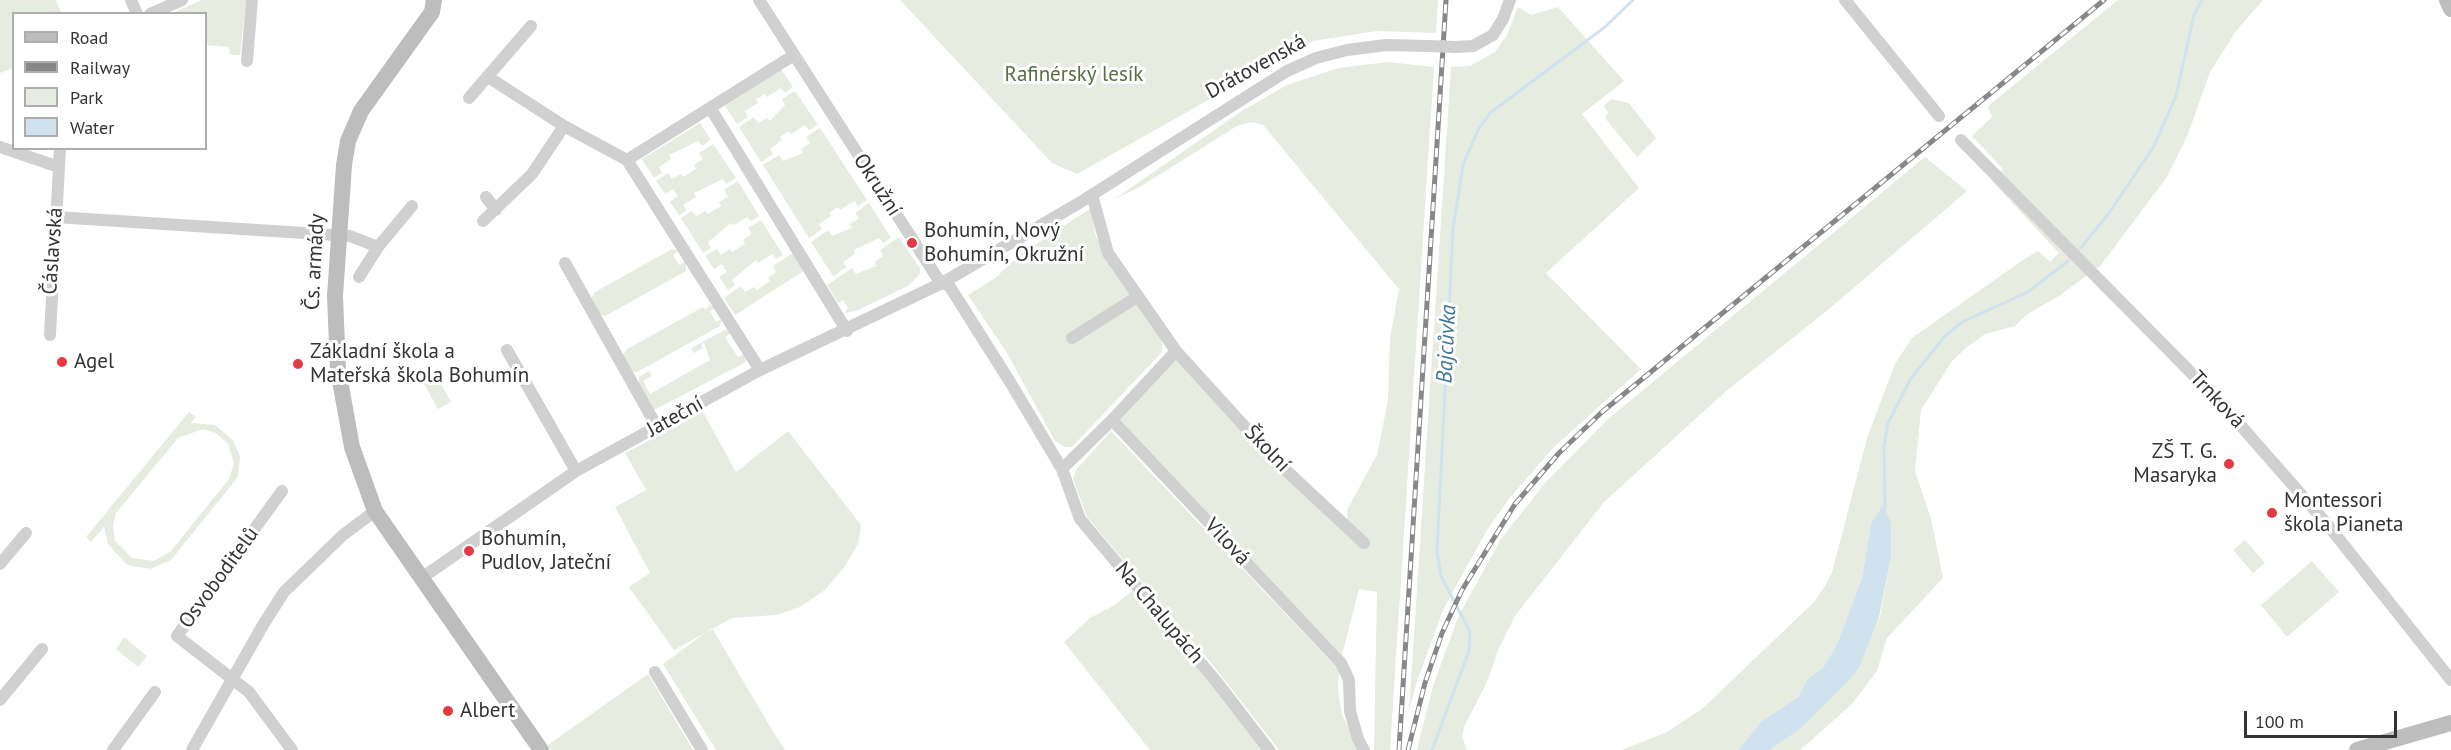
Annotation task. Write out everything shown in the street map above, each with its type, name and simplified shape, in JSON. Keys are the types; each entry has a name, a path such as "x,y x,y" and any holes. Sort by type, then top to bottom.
{"main road":[{"path":"2448,0 2451,9"},
{"name":"Čs. armády","path":"436,4 361,111 351,133 344,165 335,296 338,370 352,447 375,511 541,750"},
{"path":"2357,750 2451,723"}],"street":[{"path":"155,12 182,0"},
{"path":"247,61 252,0"},
{"name":"Okružní","path":"759,0 942,283"},
{"name":"Drátovenská","path":"1092,195 1266,82 1301,64 1330,54 1367,46 1473,46 1493,35 1503,19 1510,0"},
{"path":"1845,0 1939,116"},
{"path":"469,98 531,26"},
{"path":"627,160 794,55"},
{"path":"488,77 564,126 627,160 760,370"},
{"path":"711,109 847,331"},
{"path":"483,221 532,174 564,126"},
{"name":"Trnková","path":"1961,140 2220,402 2327,524 2451,680"},
{"path":"0,147 58,167"},
{"name":"Čáslavská","path":"50,335 60,150"},
{"path":"942,283 1092,195"},
{"name":"Školní","path":"1092,195 1103,242 1116,268 1176,351 1277,462 1364,543"},
{"path":"486,197 496,210"},
{"path":"359,277 378,247 412,206"},
{"path":"56,217 339,235 355,237 378,247"},
{"path":"565,263 657,427"},
{"name":"Jateční","path":"423,577 576,471 760,370 847,331 942,283"},
{"name":"Na Chalupách","path":"942,283 950,287 1062,469 1080,519 1216,681 1269,750"},
{"path":"1072,338 1137,297"},
{"path":"507,350 576,471"},
{"path":"1062,469 1112,420 1176,351"},
{"name":"Vilová","path":"1112,420 1341,663 1349,680 1350,711 1358,739 1364,750"},
{"name":"Osvoboditelů","path":"232,679 177,636 282,491"},
{"path":"192,750 284,592 343,535 375,511"},
{"path":"0,564 26,533"},
{"path":"0,700 42,649"},
{"path":"655,672 702,750"},
{"path":"232,679 251,694 292,750"},
{"path":"113,750 155,692"}],"green space":[{"path":"0,0 56,0 61,12 12,12 12,68 0,73"},
{"path":"202,0 246,0 240,55 230,55 229,47 207,45 207,12 175,12"},
{"name":"Rafinérský lesík","path":"900,0 1438,0 1436,33 1377,31 1313,41 1077,174 1052,163"},
{"path":"2118,0 2263,0 2236,31 2210,72 2188,134 2167,177 2101,265 2059,296 2029,313 2015,326 1985,334 1967,347 1952,361 1921,410 1915,471 1931,519 1943,578 1887,638 1877,671 1852,704 1800,750 1770,750 1800,729 1845,685 1880,617 1891,558 1871,524 1862,578 1837,644 1823,668 1808,680 1798,697 1761,722 1738,750 1622,750 1667,732 1702,709 1812,604 1826,585 1832,572 1868,435 1895,364 1912,338 2038,251 2050,262 2059,253 1992,181 2003,169 1972,136 1992,117 1988,106"},
{"path":"1518,7 1531,15 1558,7 1624,81 1582,114 1639,188 1546,273 1641,369 1553,448 1509,499 1487,530 1443,610 1417,681 1409,711 1451,67 1470,66 1495,52 1507,35"},
{"path":"1388,62 1434,67 1390,750 1374,750 1377,592 1359,589 1342,655 1119,422 1176,358 1348,531 1347,510 1377,455 1388,400 1390,338 1399,289 1263,125 1251,122 1237,126 1143,185 1113,200 1242,111 1287,85 1339,68"},
{"path":"781,69 793,87 785,93 781,88 767,97 765,94 756,99 758,103 745,111 748,117 737,124 725,106"},
{"path":"795,91 818,125 809,130 805,125 791,134 789,131 780,137 782,140 770,149 773,154 761,162 739,127 754,117 758,123 767,118 770,121 785,105 782,99"},
{"path":"1611,99 1629,103 1656,138 1637,157 1605,118 1608,112 1604,106"},
{"path":"700,123 711,140 702,146 698,141 669,155 671,159 659,167 662,173 654,178 642,159"},
{"path":"820,128 867,200 858,206 854,201 840,210 838,207 829,213 831,216 819,224 822,229 809,238 763,165 779,155 783,161 803,153 801,149 810,143 806,137"},
{"path":"713,144 736,178 726,184 723,179 694,193 696,197 683,205 687,210 679,215 670,202 678,196 673,189 665,194 656,181 668,173 672,179 681,174 683,177 696,169 694,165 703,159 699,153"},
{"path":"1925,157 1967,191 1829,309 1725,392 1604,502 1515,616 1499,648 1487,682 1464,727 1462,736 1467,750 1417,750 1433,686 1458,617 1501,539 1545,483 1608,419"},
{"path":"738,181 759,216 751,221 747,217 734,225 731,223 708,242 711,248 703,253 681,218 692,211 696,217 705,211 708,214 721,206 719,202 728,197 724,190"},
{"path":"869,203 891,238 883,243 879,238 854,250 855,254 843,262 847,267 833,276 811,242 828,230 832,236 852,228 850,224 859,218 855,213"},
{"path":"1091,208 1095,234 1112,270 1162,338 1162,352 1072,447 1065,447 1055,441 1007,353 968,295 995,278 1021,254"},
{"path":"761,220 783,255 776,259 772,254 758,263 756,260 732,280 735,285 728,290 719,277 727,272 722,264 714,269 705,256 717,249 721,255 730,249 732,252 745,244 743,240 752,234 748,228"},
{"path":"899,237 920,269 920,274 908,286 856,311 844,313 848,308 843,300 838,303 827,285 852,268 856,274 876,266 875,262 883,256 880,250"},
{"path":"672,249 678,251 673,255 679,265 686,261 686,271 605,316 599,314 591,298 595,292"},
{"path":"794,252 805,270 735,315 724,298 741,286 745,292 754,287 757,290 770,281 768,278 776,272 773,266"},
{"path":"708,304 715,308 710,311 716,322 722,319 720,326 637,372 633,372 623,355 627,349 703,307 705,309 709,307"},
{"path":"727,329 731,333 725,337 738,357 744,354 748,359 654,410 639,385 639,377 649,371 652,376 643,381 650,394 710,360 704,343 701,345 703,348 694,353 691,348"},
{"path":"436,375 451,402 438,409 423,382"},
{"path":"189,412 196,417 191,423 215,425 233,440 240,456 238,477 171,560 150,569 127,565 108,544 104,527 91,542 86,537","holes":["203,429 216,433 228,444 234,463 229,479 171,551 154,561 132,558 115,541 113,526 116,513 178,438"]},
{"path":"703,412 736,472 788,431 861,525 858,544 845,566 825,590 800,607 776,615 732,618 674,650 629,587 650,573 615,507 646,490 625,453"},
{"path":"1111,431 1339,670 1338,691 1342,715 1360,750 1279,750 1216,669 1087,517 1073,479 1076,470"},
{"path":"2245,540 2265,563 2253,573 2233,550"},
{"path":"2312,561 2339,592 2287,637 2261,605"},
{"path":"1132,591 1204,674 1263,750 1150,750 1064,642 1090,618 1113,606"},
{"path":"712,628 785,750 716,750 663,664"},
{"path":"124,637 147,656 138,667 116,649"},
{"path":"648,674 693,750 551,750 548,745"}],"water":[{"path":"1883,505 1891,523 1891,558 1879,617 1859,668 1800,729 1770,750 1738,750 1761,722 1798,697 1808,679 1823,668 1837,644 1862,578 1871,524"}],"waterway":[{"name":"Bajcůvka","path":"1432,750 1469,651 1470,632 1441,576 1437,551 1453,229 1463,165 1478,130 1490,113 1605,27 1633,0"},
{"path":"2080,249 2109,213 2154,146 2176,96 2194,15 2202,0"},
{"path":"1885,510 1884,446 1888,423 1910,380 1944,337 1962,322 2028,292 2068,261"}],"railway":[{"path":"1399,750 1446,0"},
{"path":"1408,750 1425,683 1442,633 1462,590 1515,504 1559,453 1602,412 2104,0"}],"place":[{"name":"Bohumín, Nový Bohumín, Okružní","path":"912,243"},
{"name":"Agel","path":"62,362"},
{"name":"Základní škola a Mateřská škola Bohumín","path":"298,364"},
{"name":"ZŠ T. G. Masaryka","path":"2229,464"},
{"name":"Montessori škola Pianeta","path":"2272,513"},
{"name":"Bohumín, Pudlov, Jateční","path":"469,551"},
{"name":"Albert","path":"448,711"}]}
